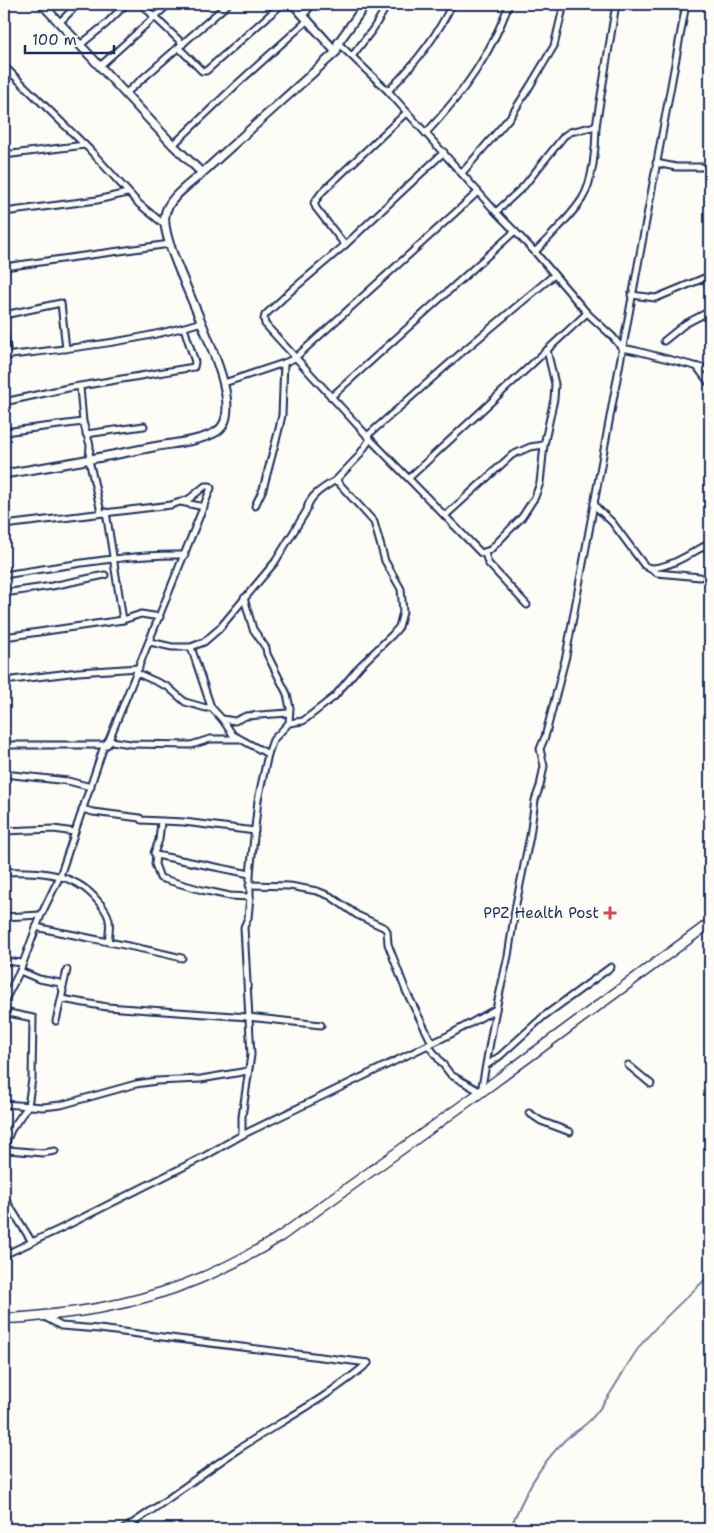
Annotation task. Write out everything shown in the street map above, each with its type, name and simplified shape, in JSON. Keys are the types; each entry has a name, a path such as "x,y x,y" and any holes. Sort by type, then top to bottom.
{"highway":[{"path":"4,1318 76,1312 136,1300 174,1290 222,1270 256,1252 481,1092 710,923"}],"street":[{"path":"42,4 173,145 202,173"},
{"path":"59,23 78,4"},
{"path":"80,45 106,24 126,4"},
{"path":"141,4 202,71 206,71 281,4"},
{"path":"100,66 169,4"},
{"path":"125,94 228,4"},
{"path":"293,4 336,52"},
{"path":"173,145 306,18 312,4"},
{"path":"4,474 196,439 217,431 223,426 227,410 224,382 170,244 165,225 165,215 168,206 176,196 336,52 338,43 366,4"},
{"path":"353,55 373,29 388,4"},
{"path":"388,91 433,39 452,4"},
{"path":"426,133 467,86 484,60 499,31 509,4"},
{"path":"462,173 511,116 530,86 554,46 564,4"},
{"path":"535,252 570,216 583,197 592,169 596,126 616,4"},
{"path":"249,885 290,886 330,896 356,915 385,928 388,931 388,944 406,991 430,1044 451,1075 481,1092 544,766 540,749 546,737 566,656 686,4"},
{"path":"338,43 353,55 388,91 496,212 535,252 587,313 622,348 710,370"},
{"path":"4,66 85,145 146,212 165,225"},
{"path":"345,245 314,203 322,192 407,112"},
{"path":"496,212 524,186 564,136 570,132 596,126"},
{"path":"4,155 85,145"},
{"path":"444,152 345,245 292,290 264,319 270,331 368,438 477,550 485,553"},
{"path":"656,163 676,167 710,167"},
{"path":"4,212 97,200 127,192"},
{"path":"224,382 295,358 478,192"},
{"path":"331,397 515,230"},
{"path":"4,267 170,244"},
{"path":"150,642 172,647 191,647 204,642 218,629 275,562 307,510 308,504 327,484 336,480 358,457 368,438 461,353 554,275"},
{"path":"631,295 656,298 709,275"},
{"path":"709,275 707,281 710,291"},
{"path":"4,314 61,302 66,349"},
{"path":"664,340 685,324 710,311"},
{"path":"408,478 587,313"},
{"path":"4,329 6,356 66,349 184,328 202,322"},
{"path":"4,402 194,367 195,362 184,328"},
{"path":"485,553 503,538 522,517 535,497 540,483 544,445 554,399 554,384 547,350"},
{"path":"255,506 263,489 279,430 282,415 284,363"},
{"path":"697,367 710,384"},
{"path":"80,387 83,422 90,445 89,460 104,512 114,558 123,620"},
{"path":"4,432 83,422"},
{"path":"86,434 144,426"},
{"path":"445,516 512,455 530,447 544,445"},
{"path":"242,1136 242,1117 250,1046 244,926 248,918 250,874 260,789 268,754 273,740 289,723 303,721 334,696 360,666 399,627 404,612 401,589 385,561 374,522 336,480"},
{"path":"4,525 171,505 181,502 207,485 210,486 211,490 106,745 60,876 41,915 20,970 4,1002"},
{"path":"181,502 204,507"},
{"path":"594,502 648,568 657,573 700,577"},
{"path":"648,568 672,563 710,543"},
{"path":"485,553 488,563 527,605"},
{"path":"4,575 114,558 185,555"},
{"path":"4,593 52,586 105,575"},
{"path":"244,598 253,629 266,648 267,654 287,694 290,708 289,723"},
{"path":"4,637 123,620 141,614 160,617"},
{"path":"191,647 211,707 230,732 238,739 268,754"},
{"path":"4,681 78,672 138,670 168,687 185,702 206,708 211,707"},
{"path":"222,719 235,721 246,716 289,713"},
{"path":"4,745 106,745 112,741 132,744 191,745 210,739 238,739"},
{"path":"4,774 68,781 90,787"},
{"path":"82,809 140,818 141,820 184,822 255,831"},
{"path":"161,822 159,840 154,853 156,855 155,864 160,878 164,881 230,896 250,897"},
{"path":"4,830 54,829 74,832"},
{"path":"156,855 250,874"},
{"path":"4,872 48,873 82,885 90,891 109,917 108,942"},
{"path":"4,917 41,915"},
{"path":"36,927 148,949 182,958"},
{"path":"4,960 23,963"},
{"path":"487,1065 500,1056 544,1016 610,967"},
{"path":"20,970 39,979 60,983 63,987"},
{"path":"56,1021 67,970"},
{"path":"62,998 106,1007 248,1017 320,1025"},
{"path":"4,1255 430,1044 496,1009"},
{"path":"4,1012 33,1018 32,1079 28,1106 11,1130 4,1147 8,1150 43,1153 55,1151"},
{"path":"628,1065 651,1084"},
{"path":"4,1104 43,1107 61,1105 111,1090 156,1081 201,1079 248,1071"},
{"path":"529,1113 541,1121 570,1132"},
{"path":"4,1197 32,1242"},
{"path":"43,1316 61,1326 368,1363 351,1378 230,1455 124,1529"}],"waterway":[{"path":"510,1529 520,1505 546,1462 566,1439 589,1422 643,1342 710,1275"}],"place":[{"name":"PPZ Health Post","path":"610,913"}]}
